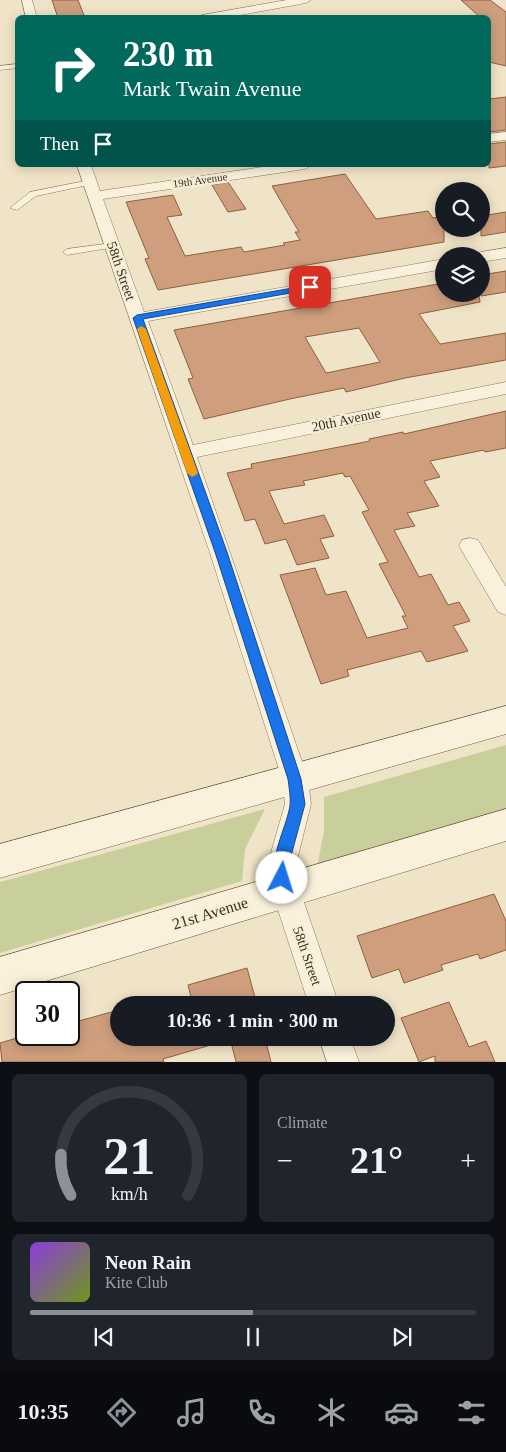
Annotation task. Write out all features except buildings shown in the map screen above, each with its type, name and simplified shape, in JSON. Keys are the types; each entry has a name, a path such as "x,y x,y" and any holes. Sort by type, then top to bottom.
{"street":[{"path":"27,0 31,15"},
{"path":"219,15 306,0"},
{"path":"491,138 506,136"},
{"name":"19th Avenue","path":"90,181 278,167"},
{"name":"58th Street","path":"90,181 221,552 294,779 298,804 282,866 285,890 321,996"},
{"path":"490,256 506,253"},
{"path":"137,318 435,266"},
{"name":"20th Avenue","path":"185,453 506,388"},
{"path":"470,546 506,606"},
{"path":"0,861 506,720"},
{"name":"21st Avenue","path":"0,976 506,825"},
{"path":"338,1046 343,1062"}],"lane":[{"path":"0,68 15,66"},
{"path":"14,208 33,194 90,181"},
{"path":"67,252 112,245"}],"green space":[{"path":"506,745 506,813 317,867 324,831 324,797"},
{"path":"265,809 245,849 242,881 0,953 0,882"}],"slow traffic":[{"path":"141,329 192,473"}],"route":[{"path":"282,878 282,866 298,804 298,793 221,552 137,318 310,287"}]}
